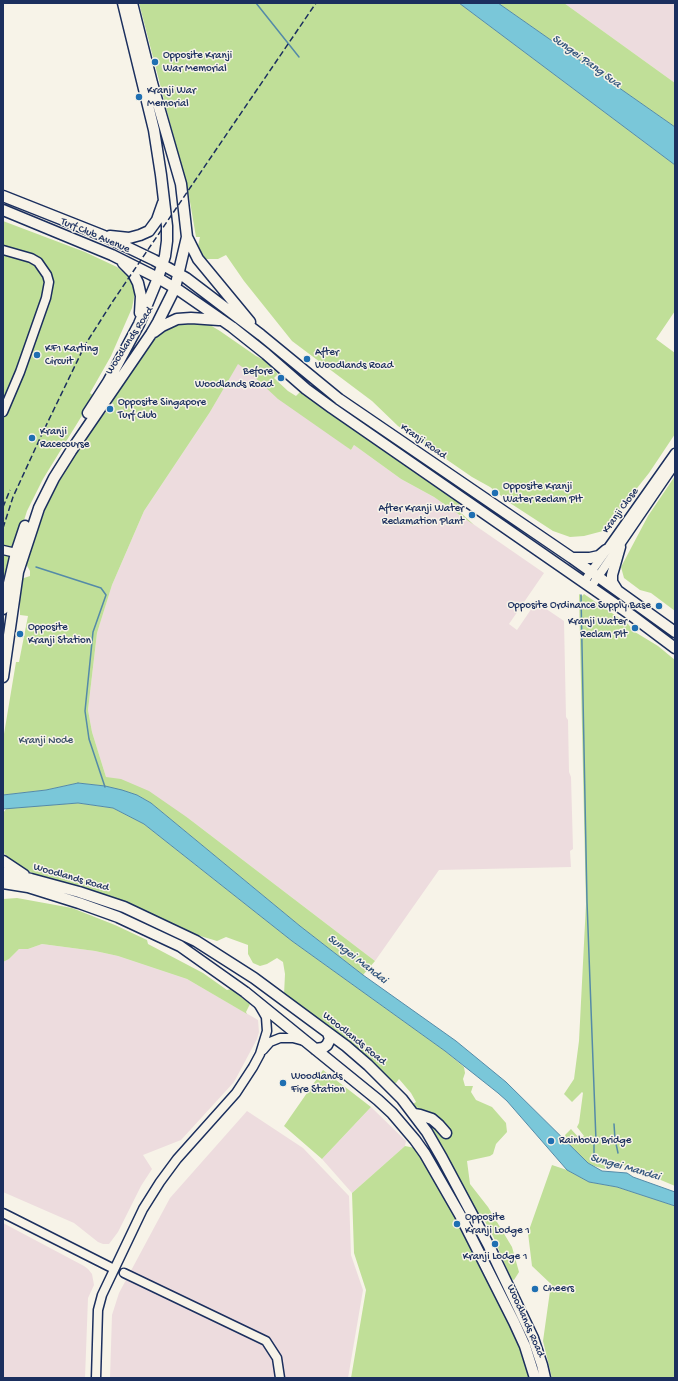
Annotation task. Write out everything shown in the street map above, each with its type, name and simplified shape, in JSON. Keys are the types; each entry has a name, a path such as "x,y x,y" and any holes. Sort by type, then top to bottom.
{"main road":[{"name":"Woodlands Road","path":"3,609 16,553 32,506 59,458 108,382 139,324 158,278 165,256 167,233 162,175 154,130 123,3"},
{"name":"Woodlands Road","path":"3,677 18,572 39,508 54,478 71,451 151,334 175,288 188,237 181,184 152,83 132,3"},
{"name":"Turf Club Avenue","path":"3,196 104,236 162,264"},
{"path":"104,236 129,238 149,231 157,220 164,199"},
{"name":"Turf Club Avenue","path":"3,210 112,255 175,288"},
{"path":"188,237 198,259 261,335"},
{"path":"112,255 133,273 138,283 141,296 139,324"},
{"name":"Kranji Road","path":"162,264 261,335 320,385 339,399 572,558 675,632"},
{"path":"175,288 266,354 306,389 332,408 655,631 675,648"},
{"path":"151,334 162,326 177,319 191,318 221,320"},
{"path":"617,590 612,582 612,575 620,547"},
{"path":"572,558 599,556 606,550"},
{"path":"3,861 30,883"},
{"name":"Woodlands Road","path":"3,873 118,917 180,946 258,1002 355,1080 388,1109 411,1135 425,1154 460,1215 514,1322 525,1346 535,1378"},
{"name":"Woodlands Road","path":"3,884 30,883 79,892 124,907 196,941 254,978 368,1065 402,1099 414,1114 427,1132 452,1176 501,1270 533,1338 545,1378"},
{"path":"3,891 30,883"},
{"path":"315,1049 323,1048 327,1045 330,1039 328,1033"},
{"path":"414,1114 432,1119 446,1134"}],"street":[{"path":"3,250 31,258 38,262 49,282 46,298 20,372 3,412"},
{"name":"Kranji Close","path":"595,575 606,550 636,510 675,452"},
{"name":"Kranji Close","path":"588,585 620,547 675,464"},
{"path":"3,550 16,553"},
{"path":"258,1002 266,1016 267,1024 266,1035 260,1054"},
{"path":"96,1378 98,1310 102,1296 114,1269 143,1209 177,1159 236,1093 260,1054 270,1042 280,1038 293,1038 306,1042"},
{"path":"3,1213 114,1269"},
{"path":"124,1273 266,1341 277,1358 280,1378"}],"shaded area":[{"path":"564,3 675,3 675,83"},
{"path":"238,363 351,450 354,445 401,479 434,497 544,573 509,624 517,630 536,602 564,621 566,717 568,720 569,772 571,777 573,849 570,851 571,867 439,870 375,961 188,818 106,777 92,732 88,710 97,633 112,585 144,511 210,412"},
{"path":"42,944 95,951 118,956 187,979 258,1020 259,1032 257,1039 234,1082 181,1140 143,1155 152,1169 141,1186 118,1232 109,1244 98,1242 74,1223 3,1192 3,962 9,959 19,949 28,949"},
{"path":"371,1107 406,1141 405,1146 352,1193 322,1159"},
{"path":"247,1111 303,1148 349,1196 351,1255 363,1290 348,1378 110,1378 112,1315 119,1293 170,1198"},
{"path":"3,1223 84,1266 92,1274 94,1285 88,1298 85,1378 3,1378"}],"green space":[{"path":"139,3 459,3 675,165 675,311 656,339 675,353 675,434 649,473 603,531 584,536 570,537 553,531 510,503 490,487 472,477 398,426 372,401 292,341 244,281 226,255 218,259 204,259 198,246 200,237 196,237 189,196"},
{"path":"498,3 564,3 675,83 675,127"},
{"name":"Kranji Racecourse","path":"3,221 85,252 117,267 129,277 133,283 135,292 132,308 111,356 90,393 94,396 43,479 27,511 3,591"},
{"name":"Kranji Node","path":"199,322 210,325 264,360 278,374 274,378 288,391 296,396 300,392 309,397 460,502 458,510 474,525 434,497 401,479 354,445 351,450 278,399 249,372 238,364 210,412 144,511 112,585 97,633 88,710 92,732 106,777 121,779 149,791 188,818 375,961 363,975 300,926 151,803 137,795 105,786 78,783 46,790 3,795 3,740 16,662 19,662 28,616 20,615 21,579 30,576 30,571 26,564 48,501 68,466 99,419 108,410 110,411 114,405 112,403 115,395 153,338 160,332 177,323"},
{"path":"675,476 675,611 651,593 640,590 624,578 621,567 648,516"},
{"path":"579,594 582,596 584,594 628,624 635,632 658,646 675,660 675,1186 630,1167 618,1164 608,1166 608,1170 594,1166 588,1163 570,1145 565,1135 571,1129 580,1139 584,1136 577,1127 579,1123 583,1093 582,1092 572,1102 564,1094 574,1079 579,1041 586,904"},
{"path":"78,803 113,808 144,824 292,941 445,1051 464,1067 465,1073 463,1079 465,1086 473,1086 471,1092 476,1100 492,1107 506,1123 507,1132 496,1144 493,1154 467,1161 470,1184 488,1207 512,1247 519,1272 514,1280 511,1279 493,1236 482,1216 477,1217 410,1106 416,1102 411,1093 399,1079 396,1083 391,1083 284,995 285,974 283,962 277,958 260,966 253,963 248,954 248,945 226,937 217,941 187,932 112,898 81,886 39,876 14,864 3,852 3,813 7,808"},
{"path":"17,898 72,908 115,925 147,940 148,944 203,973 227,990 231,989 250,1004 246,1012 247,1014 187,979 118,956 95,951 42,944 28,949 19,949 9,959 3,962 3,899"},
{"path":"323,1070 371,1107 322,1159 284,1126"},
{"path":"405,1146 415,1148 456,1219 453,1221 457,1228 459,1227 510,1323 526,1362 530,1378 351,1378 366,1290 354,1253 352,1193"},
{"path":"552,1165 567,1170 589,1182 617,1187 675,1206 675,1378 552,1378 543,1341 551,1284 532,1266 528,1233"}],"water":[{"path":"459,3 498,3 675,127 675,165"},
{"path":"78,783 105,786 122,790 137,795 151,803 300,926 363,975 456,1041 506,1082 588,1163 602,1171 627,1173 633,1177 675,1192 675,1206 617,1187 589,1182 567,1170 507,1101 498,1093 445,1051 292,941 144,824 113,808 78,803 3,809 3,795 46,790"}],"waterway":[{"path":"256,3 299,57"},
{"path":"36,567 101,588 106,595 93,632 85,711 89,739 105,787"},
{"name":"Sungei Mandai","path":"581,595 587,902 596,1141 594,1145 594,1156"},
{"name":"Sungei Mandai","path":"614,1124 618,1153"}],"railway":[{"path":"3,528 13,497 85,345 113,301 316,3"},
{"path":"3,507 10,490"}],"place":[{"name":"Opposite Kranji War Memorial","path":"155,62"},
{"name":"Kranji War Memorial","path":"139,97"},
{"name":"KF1 Karting Circuit","path":"37,355"},
{"name":"After Woodlands Road","path":"307,359"},
{"name":"Before Woodlands Road","path":"281,378"},
{"name":"Opposite Singapore Turf Club","path":"110,409"},
{"name":"Kranji Racecourse","path":"32,438"},
{"name":"Opposite Kranji Water Reclam Plt","path":"495,493"},
{"name":"After Kranji Water Reclamation Plant","path":"472,515"},
{"name":"Opposite Ordinance Supply Base","path":"659,606"},
{"name":"Kranji Water Reclam Plt","path":"635,628"},
{"name":"Opposite Kranji Station","path":"20,634"},
{"name":"Woodlands Fire Station","path":"283,1083"},
{"name":"Rainbow Bridge","path":"551,1141"},
{"name":"Opposite Kranji Lodge 1","path":"457,1224"},
{"name":"Kranji Lodge 1","path":"495,1244"},
{"name":"Cheers","path":"535,1289"}],"water label":[{"name":"Sungei Pang Sua","path":"586,62"}]}
